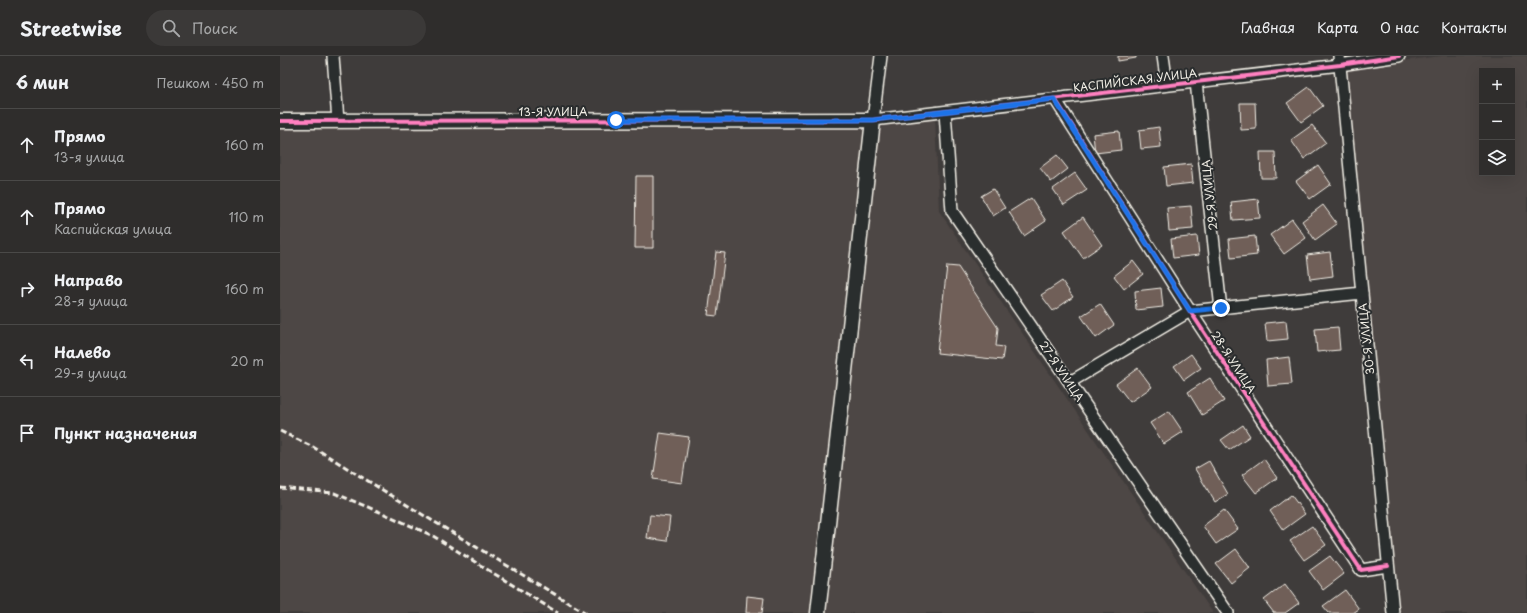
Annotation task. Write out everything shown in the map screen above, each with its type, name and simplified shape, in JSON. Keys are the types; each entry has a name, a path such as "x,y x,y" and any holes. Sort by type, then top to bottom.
{"street":[{"path":"334,56 338,121"},
{"path":"818,613 881,56"},
{"path":"1163,56 1167,85"},
{"name":"КАСПИЙСКАЯ УЛИЦА","path":"873,120 1196,82 1339,60 1399,56"},
{"name":"30-Я УЛИЦА","path":"1339,60 1393,613"},
{"name":"29-Я УЛИЦА","path":"1196,82 1221,308"},
{"name":"28-Я УЛИЦА","path":"1054,99 1190,311 1361,570 1388,566"},
{"name":"27-Я УЛИЦА","path":"945,112 952,211 1228,613"},
{"name":"13-Я УЛИЦА","path":"280,121 873,120"},
{"path":"1070,382 1190,311 1362,294"}],"shaded area":[{"path":"1442,56 1527,56 1527,613 1400,613 1345,68"},
{"path":"935,119 939,211 1213,613 280,613 280,123"}],"building":[{"path":"1118,56 1136,56 1136,58 1118,61"},
{"path":"1309,87 1323,106 1301,122 1287,103"},
{"path":"1240,103 1255,103 1256,129 1241,130"},
{"path":"1312,125 1326,143 1304,159 1291,140"},
{"path":"1159,127 1161,147 1141,149 1139,130"},
{"path":"1119,131 1121,150 1095,153 1093,134"},
{"path":"1260,152 1275,152 1276,178 1261,178"},
{"path":"1057,155 1068,169 1051,182 1040,168"},
{"path":"1191,164 1193,183 1166,186 1164,167"},
{"path":"1318,165 1331,184 1310,199 1296,181"},
{"path":"1075,173 1087,190 1064,205 1053,189"},
{"path":"636,176 653,176 653,248 635,248"},
{"path":"993,189 1005,208 993,216 981,196"},
{"path":"1031,198 1046,221 1024,236 1009,212"},
{"path":"1258,199 1260,218 1233,220 1231,202"},
{"path":"1323,205 1337,224 1315,240 1302,221"},
{"path":"1191,206 1193,229 1169,231 1167,208"},
{"path":"1083,217 1102,245 1083,258 1064,231"},
{"path":"1292,219 1306,238 1284,254 1270,235"},
{"path":"1197,236 1199,255 1173,258 1171,239"},
{"path":"1255,236 1257,255 1231,258 1229,239"},
{"path":"716,252 725,253 717,316 708,315"},
{"path":"1330,252 1333,276 1310,279 1307,255"},
{"path":"1133,261 1143,274 1124,289 1114,276"},
{"path":"947,266 958,267 998,328 996,346 1004,347 1002,360 937,353"},
{"path":"1062,281 1073,297 1053,311 1041,295"},
{"path":"1161,288 1163,307 1136,310 1135,291"},
{"path":"1100,304 1114,325 1096,338 1081,316"},
{"path":"1286,321 1288,339 1267,341 1265,323"},
{"path":"1338,327 1340,350 1317,352 1315,329"},
{"path":"1191,354 1201,368 1184,380 1174,366"},
{"path":"1289,357 1292,384 1268,386 1266,360"},
{"path":"1138,368 1152,387 1130,402 1116,384"},
{"path":"1210,378 1224,401 1202,415 1188,392"},
{"path":"1169,411 1183,432 1164,444 1150,423"},
{"path":"1243,425 1250,436 1229,450 1221,440"},
{"path":"660,433 689,437 682,483 653,479"},
{"path":"1264,459 1277,478 1256,493 1242,475"},
{"path":"1209,461 1228,494 1215,502 1195,469"},
{"path":"1291,495 1305,514 1283,530 1270,511"},
{"path":"1224,510 1238,529 1216,544 1203,526"},
{"path":"650,515 670,517 667,541 647,538"},
{"path":"1312,526 1326,545 1304,560 1290,541"},
{"path":"1236,549 1250,568 1231,583 1216,564"},
{"path":"1330,556 1344,574 1323,590 1309,571"},
{"path":"1285,584 1299,603 1285,613 1274,613 1264,600"},
{"path":"1345,590 1359,609 1353,613 1329,613 1323,606"},
{"path":"747,596 764,598 762,613 746,613"}],"railway":[{"path":"280,431 313,447 586,613"},
{"path":"280,488 334,493 387,515 433,536 558,613"}],"cycle path":[{"path":"280,121 873,120 1340,65 1399,56"},
{"path":"1055,99 1190,311 1361,570 1388,566"}],"route":[{"path":"616,120 873,120 1054,99 1190,311 1221,308"}]}
